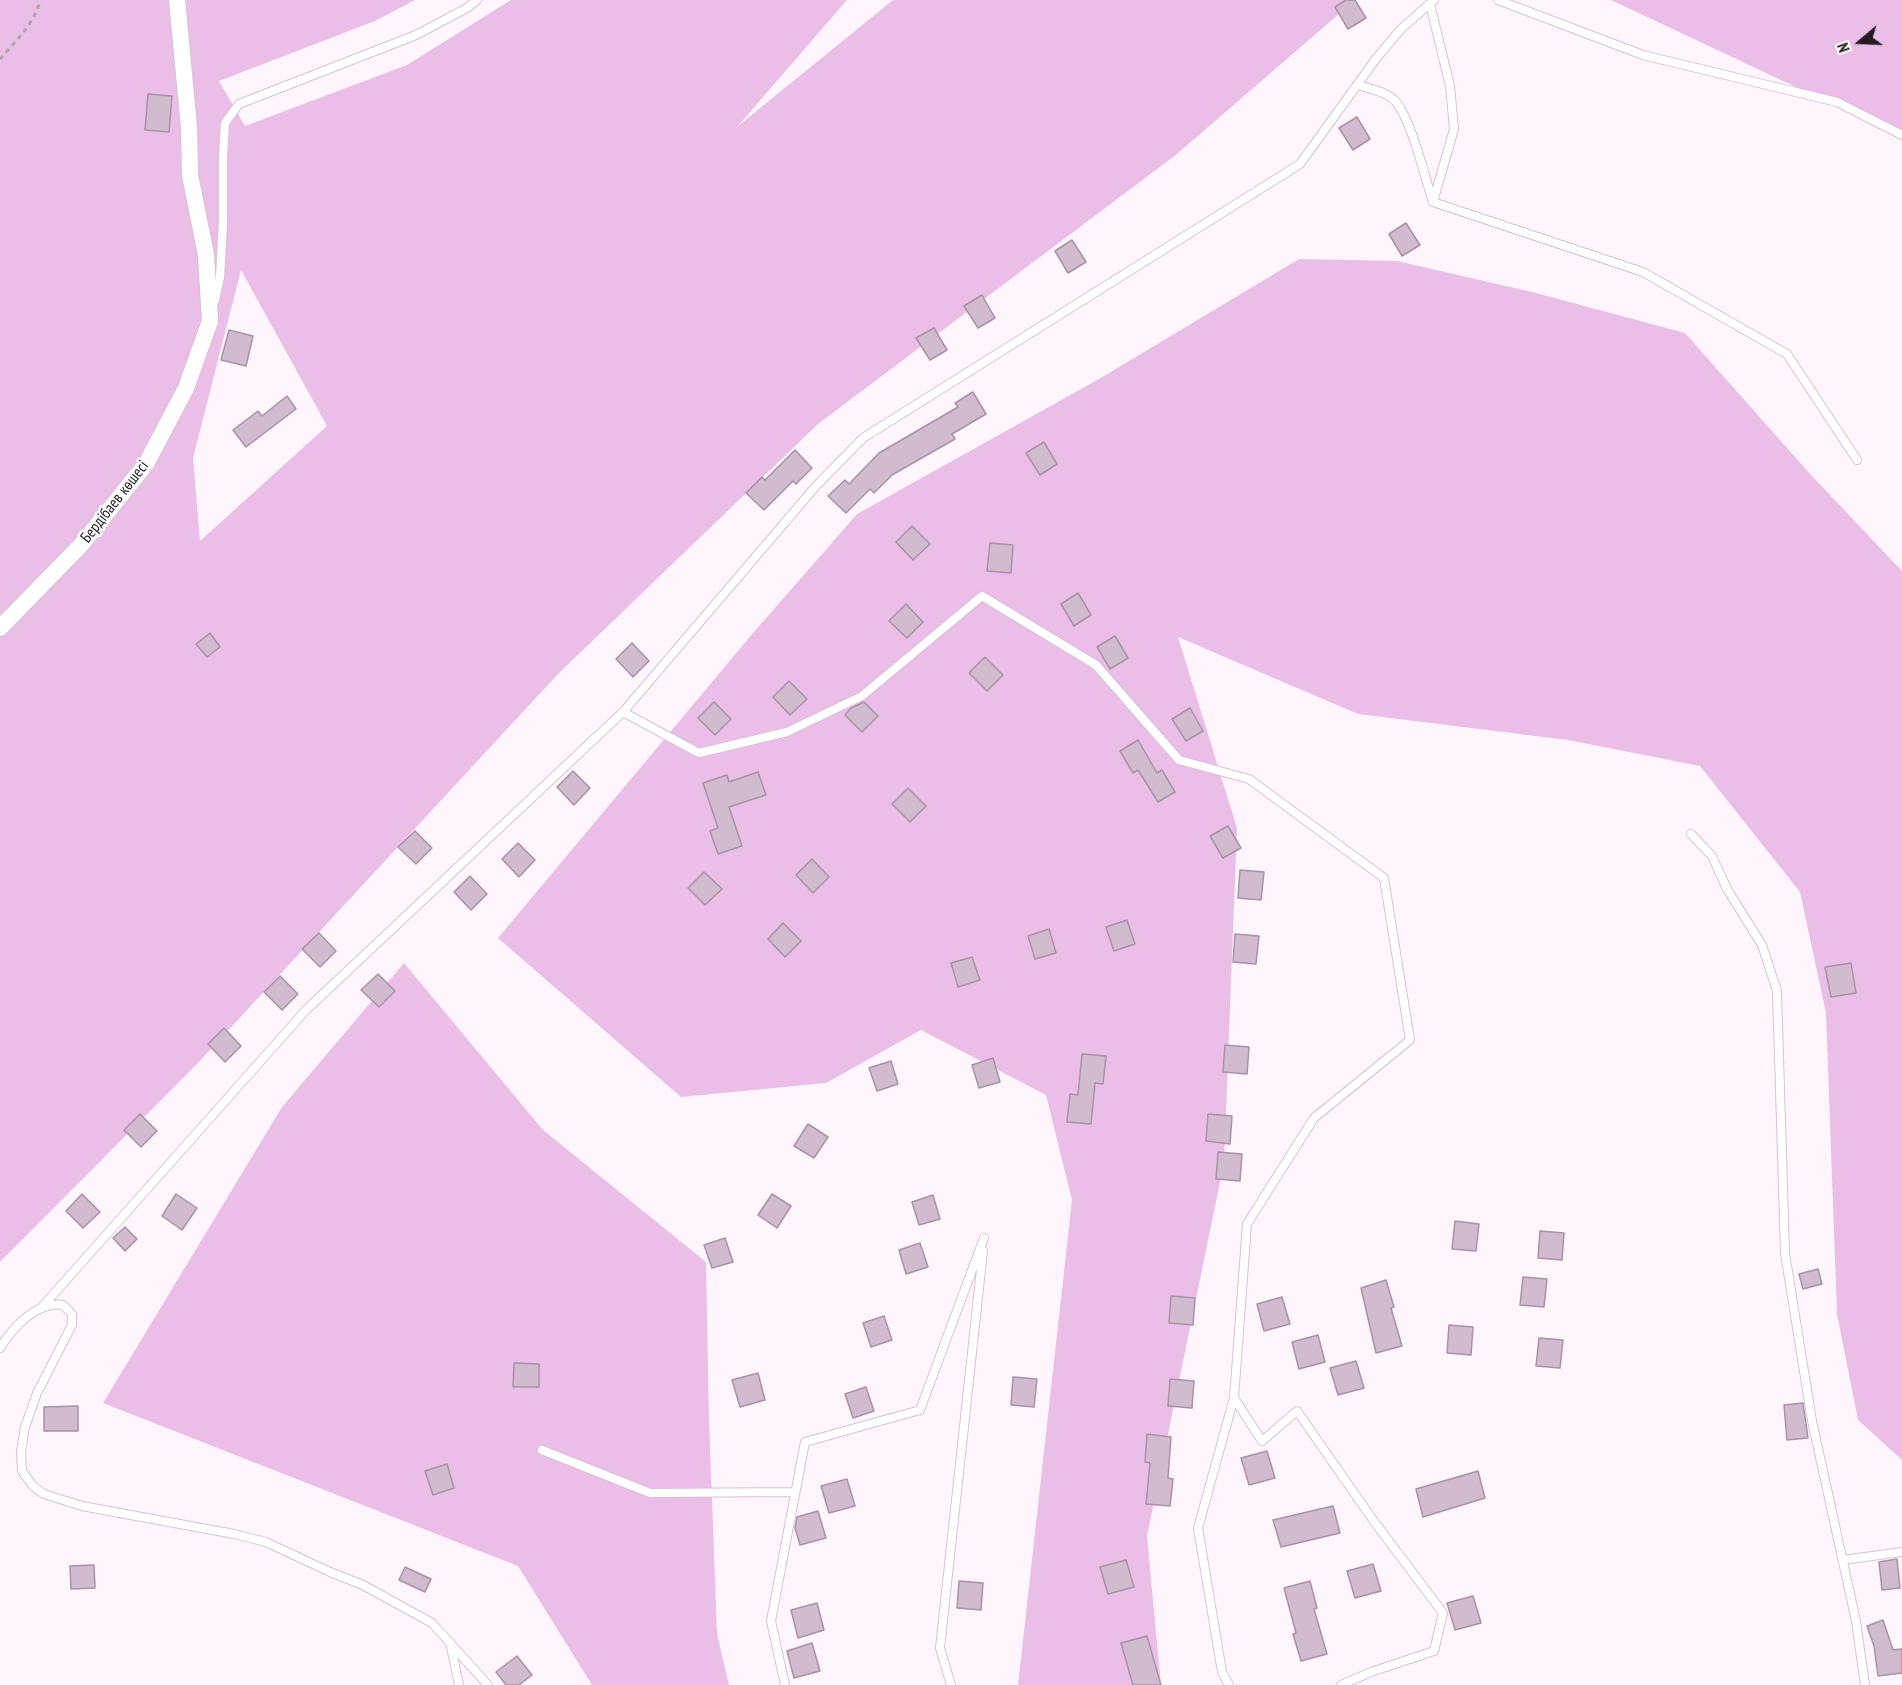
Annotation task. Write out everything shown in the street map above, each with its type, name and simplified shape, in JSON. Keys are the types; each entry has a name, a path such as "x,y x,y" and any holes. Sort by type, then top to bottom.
{"street":[{"path":"177,0 189,127 190,175 206,255 210,321"},
{"name":"Бердібаев көшесі","path":"0,628 81,545 146,464 186,388 210,321"}],"lane":[{"path":"210,321 219,276 223,222 225,123 239,104 416,35 467,8 477,0"},
{"path":"1498,0 1643,55 1837,102 1902,135"},
{"path":"0,1348 11,1331 43,1306 306,1010 623,712 816,486 862,438 1300,164 1401,29 1432,2 1450,86 1454,129 1433,202"},
{"path":"1357,85 1378,90 1394,100 1412,133 1433,202"},
{"path":"1433,202 1643,272 1787,354 1857,460"},
{"path":"623,712 699,753 787,732 862,696 982,596 1096,665 1179,760 1249,779 1384,878 1410,1040 1314,1119 1247,1224 1233,1398 1198,1527 1222,1672 1229,1685"},
{"path":"1691,834 1712,856 1727,889 1761,945 1777,991 1785,1253 1812,1421 1856,1620 1865,1685"},
{"path":"785,1685 771,1621 805,1442 920,1410 984,1238 940,1648 951,1685"},
{"path":"43,1306 63,1305 72,1314 72,1325 37,1393 25,1427 21,1451 22,1471 33,1485 44,1494 82,1506 266,1542 381,1594 432,1623 488,1685"},
{"path":"1233,1398 1263,1441 1297,1411 1373,1520 1443,1613 1434,1651 1371,1672 1341,1685"},
{"path":"542,1450 650,1493 795,1492"},
{"path":"1843,1560 1902,1552"},
{"path":"450,1642 459,1685"},
{"path":"1361,1685 1371,1672"}],"path":[{"path":"0,60 21,35 38,9 40,0"}],"shaded area":[{"path":"0,0 415,0 375,21 219,81 245,126 407,65 511,0 847,0 738,126 893,0 1355,0 1177,154 818,424 558,674 197,1064 0,1262","holes":["241,270 327,426 200,541 193,458"]},
{"path":"1611,0 1902,0 1902,137"},
{"path":"1299,259 1397,261 1532,292 1685,333 1811,475 1902,571 1902,1460 1858,1420 1837,1314 1826,1013 1800,892 1700,766 1568,740 1358,714 1178,637 1237,828 1224,1163 1147,1536 1161,1685 1018,1685 1072,1200 1046,1095 921,1030 826,1083 681,1097 498,938 753,633 857,514 1099,379"},
{"path":"404,963 543,1130 706,1262 717,1634 729,1685 592,1685 518,1566 103,1403 282,1107"}],"building":[{"path":"1346,0 1355,0 1366,18 1348,29 1335,7"},
{"path":"148,94 172,96 169,132 145,130"},
{"path":"1357,117 1370,139 1353,150 1339,128"},
{"path":"1406,223 1420,245 1402,256 1389,234"},
{"path":"1072,240 1086,262 1068,273 1055,251"},
{"path":"982,295 995,318 978,328 964,306"},
{"path":"934,328 947,350 930,360 916,338"},
{"path":"229,330 253,336 246,366 221,360"},
{"path":"973,392 986,414 952,434 955,439 892,475 874,493 870,489 846,513 828,496 845,480 849,484 879,453 958,407 955,403"},
{"path":"287,396 296,409 246,447 233,430 258,411 262,416"},
{"path":"1044,442 1057,464 1040,475 1026,453"},
{"path":"795,450 812,468 796,484 793,481 764,510 746,493 762,477 765,480"},
{"path":"912,526 930,544 913,560 896,542"},
{"path":"990,543 1013,545 1011,573 987,571"},
{"path":"1078,593 1091,615 1074,626 1061,604"},
{"path":"906,604 923,622 907,638 889,621"},
{"path":"210,633 220,647 207,657 196,644"},
{"path":"1115,636 1128,658 1110,669 1097,647"},
{"path":"632,643 649,661 633,677 616,659"},
{"path":"985,657 1003,675 987,691 969,673"},
{"path":"789,681 807,699 790,715 773,697"},
{"path":"714,702 731,719 715,735 698,718"},
{"path":"864,702 878,716 862,732 845,715 851,708"},
{"path":"1190,708 1203,731 1186,741 1172,719"},
{"path":"1138,740 1157,773 1162,770 1175,792 1158,802 1138,770 1133,773 1120,751"},
{"path":"573,771 590,788 574,805 557,787"},
{"path":"758,772 766,795 729,807 742,846 718,854 710,831 718,828 703,783 727,775 729,782"},
{"path":"908,788 926,806 910,822 892,804"},
{"path":"1228,826 1241,848 1223,858 1210,836"},
{"path":"415,831 432,848 416,864 398,847"},
{"path":"518,843 535,860 519,877 502,859"},
{"path":"812,859 829,877 813,893 796,875"},
{"path":"1240,870 1264,872 1261,900 1238,898"},
{"path":"704,872 722,889 705,905 688,888"},
{"path":"470,876 487,894 471,910 454,892"},
{"path":"1127,920 1135,944 1114,951 1106,927"},
{"path":"783,923 801,941 785,957 768,939"},
{"path":"1049,929 1056,953 1035,959 1028,936"},
{"path":"319,933 336,951 320,967 302,949"},
{"path":"1235,934 1259,936 1256,964 1233,962"},
{"path":"972,957 980,980 958,987 951,963"},
{"path":"1851,963 1856,993 1831,997 1825,967"},
{"path":"378,974 395,991 379,1007 361,990"},
{"path":"280,976 298,994 282,1010 264,992"},
{"path":"224,1028 241,1046 225,1062 208,1044"},
{"path":"1225,1045 1249,1047 1247,1074 1223,1072"},
{"path":"1082,1054 1106,1056 1103,1084 1095,1083 1091,1124 1067,1122 1070,1094 1078,1095"},
{"path":"993,1058 1000,1082 979,1088 972,1065"},
{"path":"891,1061 898,1084 877,1091 869,1068"},
{"path":"140,1114 157,1131 141,1147 124,1130"},
{"path":"1208,1114 1232,1116 1230,1144 1206,1141"},
{"path":"808,1124 828,1137 814,1158 794,1146"},
{"path":"1218,1152 1242,1154 1240,1181 1216,1179"},
{"path":"82,1194 100,1212 83,1228 66,1211"},
{"path":"176,1194 197,1208 182,1230 162,1216"},
{"path":"772,1194 791,1206 777,1228 758,1215"},
{"path":"933,1195 940,1219 919,1225 912,1202"},
{"path":"1455,1221 1479,1224 1476,1251 1452,1249"},
{"path":"125,1227 137,1239 125,1251 113,1238"},
{"path":"1540,1231 1564,1233 1562,1260 1538,1258"},
{"path":"725,1238 733,1262 712,1268 704,1245"},
{"path":"920,1243 928,1267 906,1274 899,1250"},
{"path":"1818,1269 1822,1284 1803,1289 1799,1274"},
{"path":"1523,1277 1547,1279 1544,1307 1520,1305"},
{"path":"1386,1280 1402,1346 1376,1353 1361,1288"},
{"path":"1171,1296 1195,1298 1193,1325 1169,1323"},
{"path":"1282,1297 1290,1324 1264,1331 1257,1304"},
{"path":"884,1316 892,1340 871,1347 863,1323"},
{"path":"1449,1325 1473,1327 1471,1355 1447,1353"},
{"path":"1318,1335 1325,1362 1299,1369 1292,1342"},
{"path":"1539,1338 1563,1340 1560,1368 1536,1366"},
{"path":"1356,1361 1364,1388 1338,1395 1330,1368"},
{"path":"514,1363 539,1364 539,1387 513,1387"},
{"path":"758,1373 765,1400 740,1407 732,1380"},
{"path":"1013,1377 1037,1379 1034,1407 1011,1405"},
{"path":"1170,1379 1194,1381 1192,1408 1168,1406"},
{"path":"866,1387 874,1411 853,1418 845,1394"},
{"path":"1803,1403 1808,1438 1787,1440 1784,1405"},
{"path":"78,1406 78,1431 44,1431 44,1407"},
{"path":"1147,1434 1171,1437 1168,1478 1173,1479 1170,1506 1146,1504 1150,1463 1145,1462"},
{"path":"1267,1451 1275,1478 1249,1485 1241,1458"},
{"path":"447,1464 454,1488 433,1495 425,1471"},
{"path":"1478,1471 1485,1498 1423,1517 1416,1489"},
{"path":"847,1479 855,1506 829,1513 821,1486"},
{"path":"1333,1506 1340,1533 1281,1547 1273,1520"},
{"path":"818,1511 826,1538 800,1545 795,1528 797,1517"},
{"path":"1897,1559 1900,1588 1882,1590 1879,1562"},
{"path":"1126,1560 1134,1587 1108,1594 1100,1567"},
{"path":"1373,1564 1381,1591 1355,1598 1347,1571"},
{"path":"94,1565 95,1588 71,1589 70,1566"},
{"path":"405,1567 431,1579 425,1592 399,1580"},
{"path":"959,1581 983,1583 981,1610 957,1608"},
{"path":"1310,1581 1317,1608 1314,1609 1327,1654 1301,1661 1284,1588"},
{"path":"1473,1596 1481,1623 1455,1630 1447,1603"},
{"path":"817,1603 824,1630 798,1638 791,1610"},
{"path":"1883,1620 1893,1650 1902,1649 1902,1673 1878,1676 1874,1646 1867,1626"},
{"path":"1147,1636 1161,1685 1133,1685 1121,1643"},
{"path":"812,1643 820,1671 794,1678 787,1651"},
{"path":"517,1656 532,1675 519,1685 506,1685 496,1672"}]}
